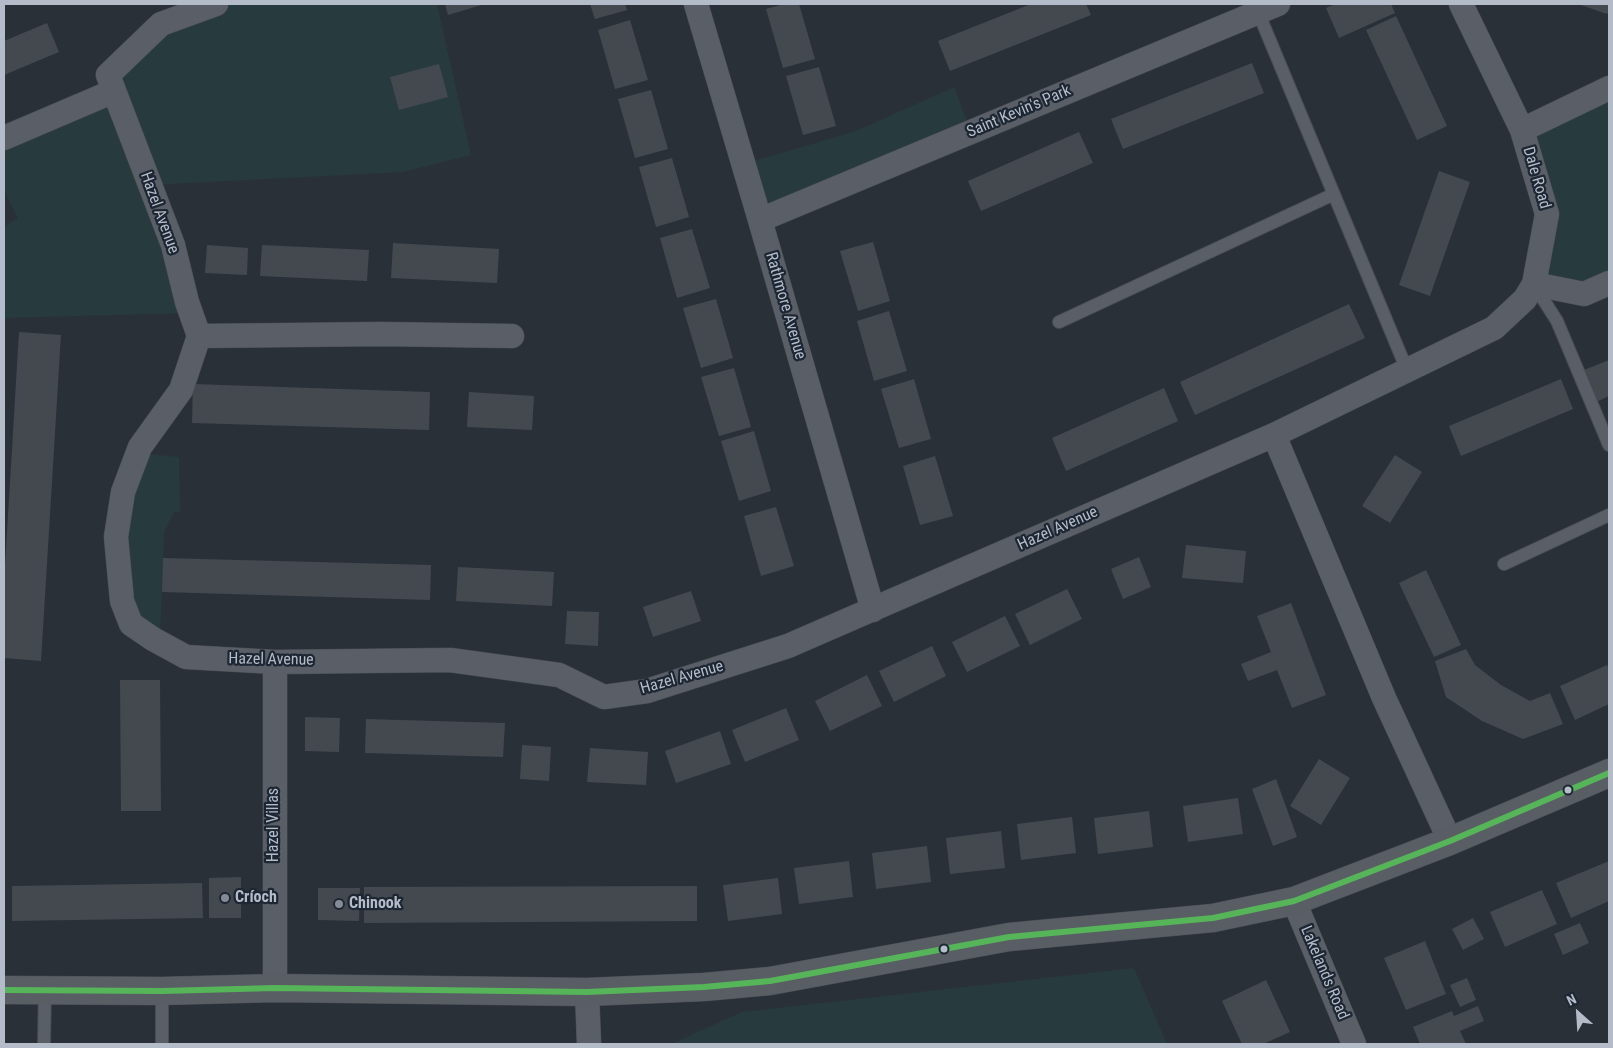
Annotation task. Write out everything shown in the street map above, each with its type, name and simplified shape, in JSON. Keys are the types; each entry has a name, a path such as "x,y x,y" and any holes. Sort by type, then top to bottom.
{"street":[{"name":"Hazel Avenue","path":"216,4 161,24 108,75 173,245 187,302 200,336 181,390 140,447 122,492 116,537 122,601 131,624 153,639 186,657 275,662 450,660 559,675 604,697 647,691 788,646 1274,435 1407,370"},
{"name":"Rathmore Avenue","path":"696,4 873,610"},
{"name":"Dale Road","path":"1407,370 1494,328 1525,299 1534,284 1547,214 1522,130 1461,4"},
{"name":"Saint Kevin's Park","path":"760,220 1263,6"},
{"name":"Dale Road","path":"1522,130 1609,88"},
{"path":"4,138 114,91"},
{"path":"1534,284 1584,294 1609,283"},
{"path":"200,336 372,334 512,336"},
{"path":"1274,435 1384,698 1450,841"},
{"name":"Hazel Villas","path":"275,662 275,988"},
{"path":"4,990 162,991 275,988 587,992 704,987 770,981 1009,937 1213,918 1294,901 1450,841 1609,773"},
{"name":"Lakelands Road","path":"1294,901 1354,1044"},
{"path":"587,992 589,1044"}],"lane":[{"path":"1263,6 1334,194 1407,370"},
{"path":"1060,322 1334,194"},
{"path":"1534,284 1557,321 1609,445"},
{"path":"1504,564 1609,516"},
{"path":"44,1044 45,989"},
{"path":"162,991 162,1044"}],"green space":[{"path":"216,4 437,4 471,155 403,172 150,185 191,313 4,318 4,226 18,219 4,190 4,138 114,91 108,75 161,24"},
{"path":"954,87 971,132 761,219 744,164 856,131"},
{"path":"1609,88 1609,283 1534,284 1547,214 1522,131"},
{"path":"138,453 179,457 180,512 174,512 164,533 160,643 123,601 116,536"},
{"path":"1134,968 1167,1044 671,1044 742,1012"}],"building":[{"path":"445,4 485,4 448,15"},
{"path":"590,4 625,4 627,10 595,19"},
{"path":"784,4 799,4 815,59 783,68 766,9"},
{"path":"1031,4 1086,4 1091,15 950,71 938,41"},
{"path":"1335,4 1391,4 1395,13 1339,38 1326,8"},
{"path":"1578,4 1609,4 1609,14 1604,13"},
{"path":"1396,16 1447,126 1417,140 1366,30"},
{"path":"630,20 648,80 615,89 598,30"},
{"path":"47,23 59,52 4,75 4,41"},
{"path":"1252,63 1264,93 1123,149 1111,119"},
{"path":"439,64 448,97 399,110 390,77"},
{"path":"819,67 836,126 803,135 786,76"},
{"path":"651,90 668,149 635,158 618,99"},
{"path":"1079,132 1093,163 981,211 968,181"},
{"path":"672,158 689,217 656,227 639,167"},
{"path":"1439,171 1470,182 1430,296 1399,285"},
{"path":"692,229 710,288 677,298 660,238"},
{"path":"873,242 890,301 858,311 840,251"},
{"path":"393,243 499,249 497,283 391,278"},
{"path":"207,245 248,248 247,275 205,273"},
{"path":"262,245 369,250 367,281 260,276"},
{"path":"716,299 733,358 701,368 683,308"},
{"path":"1349,304 1365,338 1195,415 1180,382"},
{"path":"889,311 907,371 874,381 857,321"},
{"path":"19,332 61,335 41,661 4,658 4,582"},
{"path":"1609,360 1609,396 1592,404 1579,372"},
{"path":"734,368 751,427 719,436 701,377"},
{"path":"914,379 931,439 899,448 881,389"},
{"path":"1561,379 1573,409 1461,456 1449,426"},
{"path":"193,384 430,392 429,430 192,423"},
{"path":"1164,388 1178,421 1066,471 1052,438"},
{"path":"469,392 534,396 532,430 467,427"},
{"path":"754,431 771,491 739,501 721,441"},
{"path":"1395,455 1422,472 1390,523 1362,506"},
{"path":"935,456 953,516 920,525 903,466"},
{"path":"776,507 794,566 761,576 744,516"},
{"path":"1186,545 1246,551 1243,583 1182,578"},
{"path":"1139,557 1151,587 1123,599 1111,569"},
{"path":"163,558 431,565 430,600 162,592"},
{"path":"458,567 554,572 552,606 456,601"},
{"path":"1426,570 1461,645 1434,657 1399,583"},
{"path":"1067,589 1082,619 1030,645 1015,614"},
{"path":"691,591 701,621 653,637 643,607"},
{"path":"1291,603 1326,695 1292,708 1277,670 1248,681 1241,664 1271,652 1257,616"},
{"path":"567,611 599,612 598,646 565,644"},
{"path":"1005,616 1020,646 967,672 952,642"},
{"path":"932,646 946,676 894,702 879,671"},
{"path":"1466,649 1475,665 1501,685 1530,701 1550,693 1563,724 1523,739 1482,721 1446,697 1435,661"},
{"path":"1607,665 1609,670 1609,704 1575,720 1560,686"},
{"path":"867,675 882,706 830,731 815,701"},
{"path":"120,680 160,680 161,811 121,811"},
{"path":"786,708 799,740 745,762 732,730"},
{"path":"305,717 340,718 339,752 305,751"},
{"path":"366,719 505,723 503,757 365,753"},
{"path":"720,731 731,764 676,783 665,751"},
{"path":"522,745 551,747 549,781 520,779"},
{"path":"590,748 648,752 646,785 587,782"},
{"path":"1319,759 1350,778 1321,825 1290,806"},
{"path":"1276,779 1297,837 1273,846 1252,789"},
{"path":"1238,798 1243,834 1188,842 1183,806"},
{"path":"1149,811 1153,847 1098,854 1094,818"},
{"path":"1072,817 1076,853 1021,860 1017,824"},
{"path":"1001,831 1005,868 950,874 946,838"},
{"path":"927,846 931,882 876,889 872,853"},
{"path":"849,861 853,897 799,904 794,868"},
{"path":"1609,861 1609,901 1571,918 1556,883"},
{"name":"Críoch","path":"241,877 241,918 209,918 209,878"},
{"path":"778,878 782,914 728,921 723,885"},
{"path":"202,883 203,918 12,921 12,886"},
{"path":"697,886 697,921 364,923 364,887"},
{"name":"Chinook","path":"318,888 360,888 359,921 318,920"},
{"path":"1542,890 1557,924 1505,947 1490,912"},
{"path":"1473,918 1484,939 1463,950 1452,929"},
{"path":"1580,923 1589,943 1563,955 1554,934"},
{"path":"1425,941 1446,994 1406,1010 1384,958"},
{"path":"1467,978 1476,1000 1460,1007 1450,985"},
{"path":"1266,980 1290,1032 1263,1044 1242,1044 1222,1001"},
{"path":"1478,1006 1484,1021 1460,1031 1466,1044 1420,1044 1413,1027 1452,1011 1454,1016"}],"transit line":[{"path":"4,990 162,991 275,988 587,992 704,987 770,981 1009,937 1213,918 1294,901 1450,841 1609,773"}],"place":[{"name":"Críoch","path":"225,898"},
{"name":"Chinook","path":"339,904"}]}
